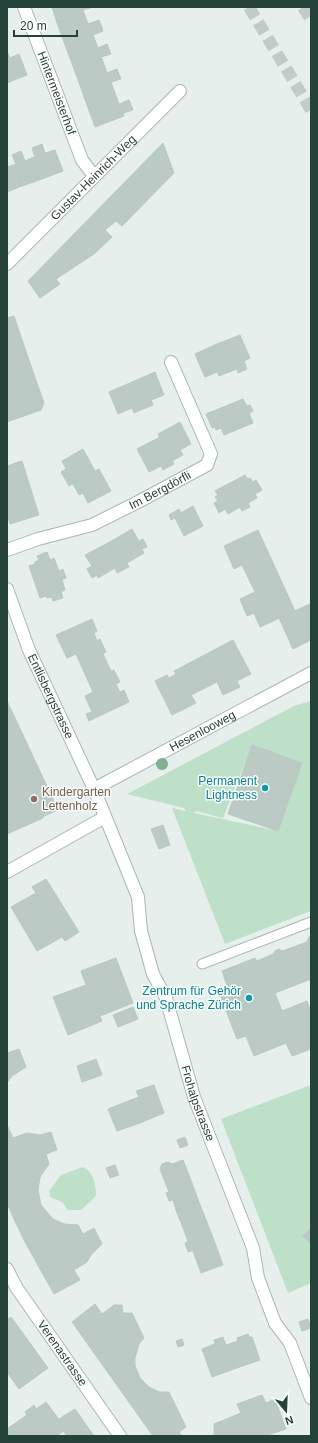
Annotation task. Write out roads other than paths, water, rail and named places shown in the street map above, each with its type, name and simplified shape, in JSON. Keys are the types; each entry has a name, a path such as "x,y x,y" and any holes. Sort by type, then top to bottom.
{"street":[{"name":"Hintermeisterhof","path":"24,7 82,160 94,176"},
{"name":"Gustav-Heinrich-Weg","path":"7,264 180,91"},
{"name":"Im Bergdörfli","path":"7,550 38,539 92,525 207,465 211,454 171,362"},
{"name":"Entlisbergstrasse","path":"7,589 29,650 99,802"},
{"name":"Hesenlooweg","path":"94,789 311,673"},
{"name":"Frohalpstrasse","path":"99,802 138,897 141,931 153,974 166,998 194,1097 253,1248 258,1278 275,1323 290,1344 311,1398"},
{"path":"7,872 106,817"},
{"name":"Verenastrasse","path":"7,1269 16,1287 120,1436"}],"lane":[{"path":"202,964 311,922"}],"tunnel":[{"path":"249,7 311,110"},
{"path":"303,7 311,20"}],"place":[{"name":"Permanent Lightness","path":"265,788"},
{"name":"Kindergarten Lettenholz","path":"34,799"},
{"name":"Zentrum für Gehör und Sprache Zürich","path":"249,998"}]}
